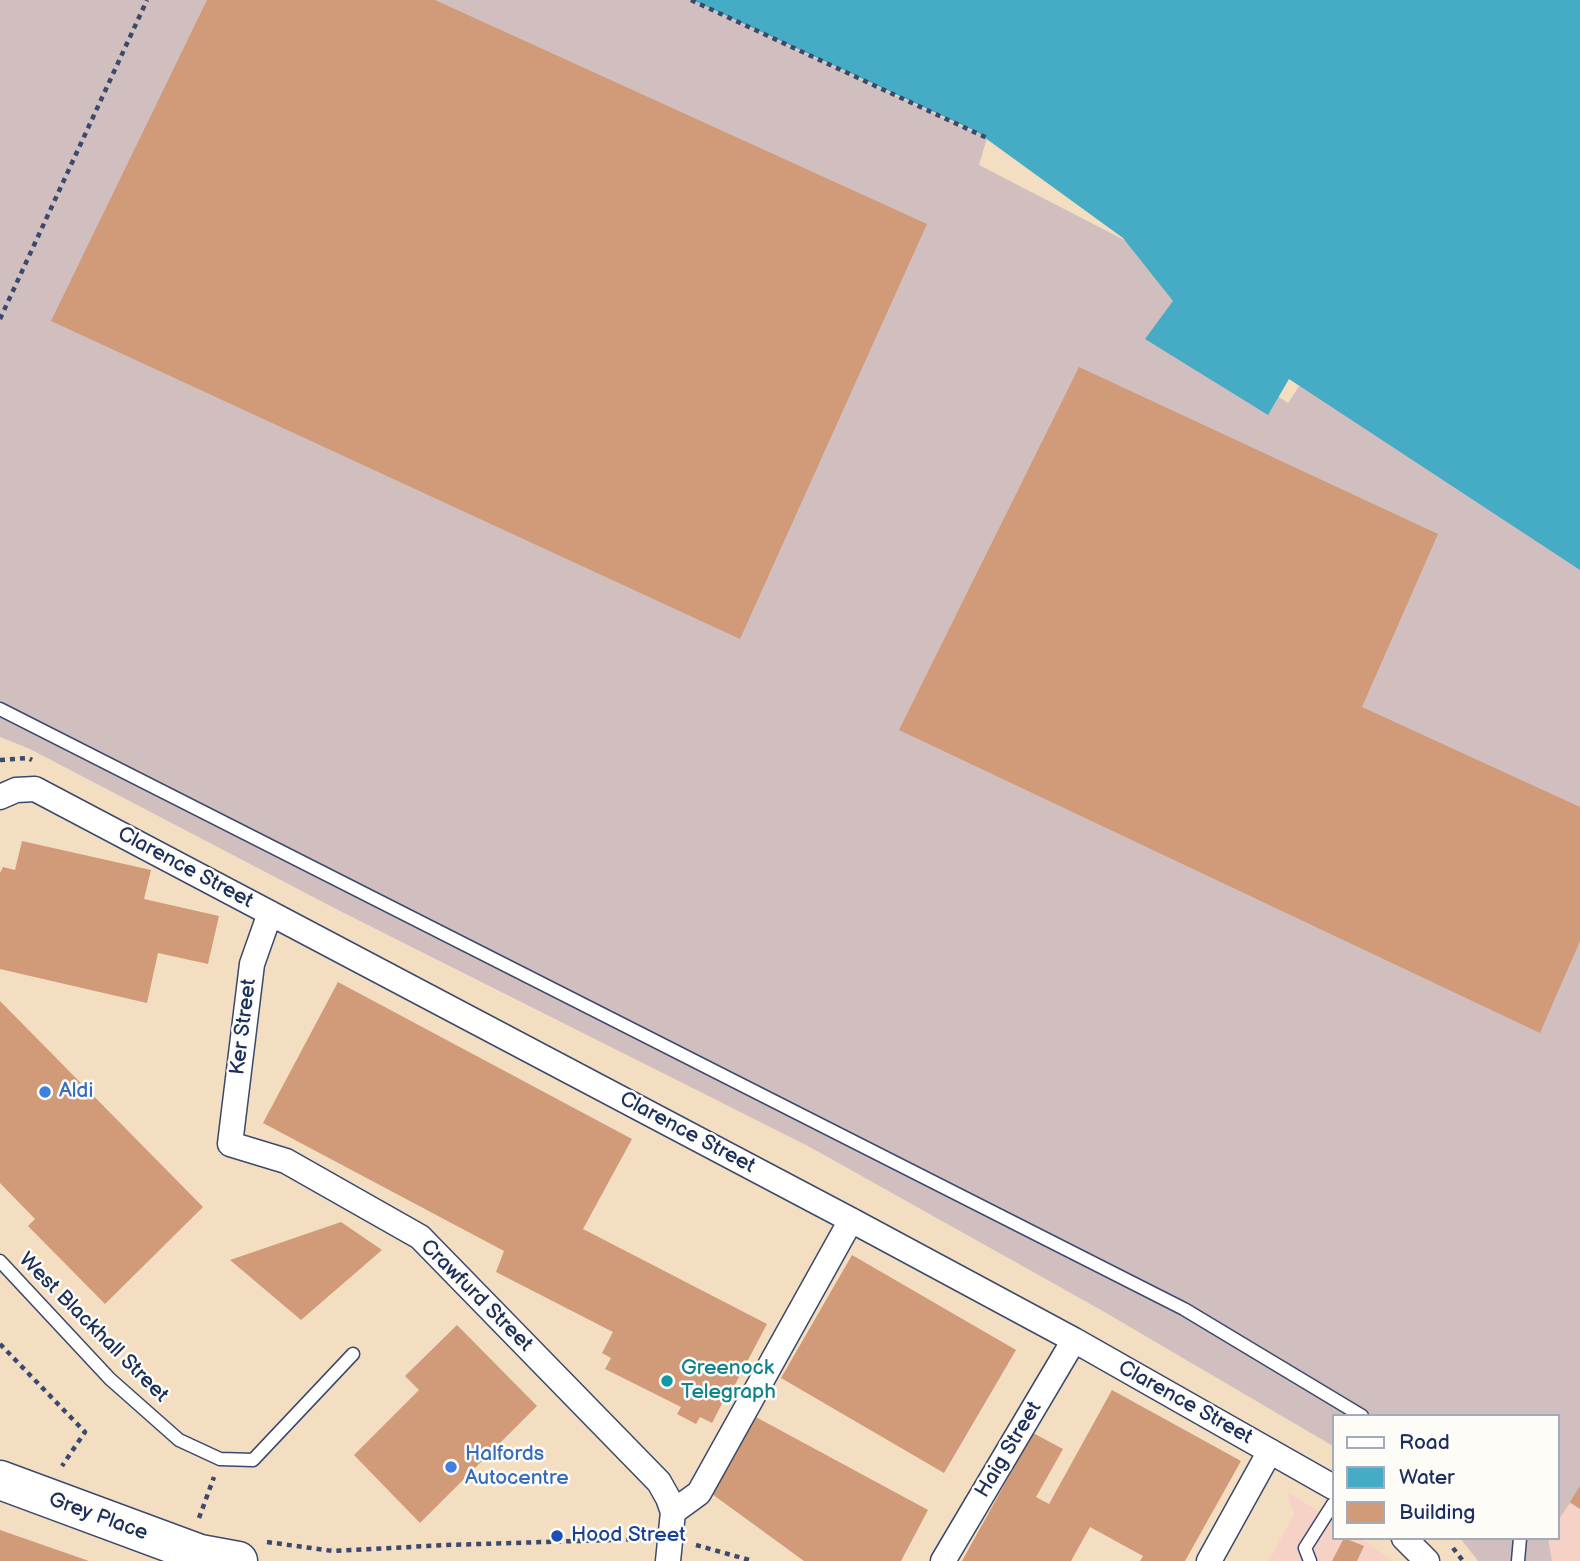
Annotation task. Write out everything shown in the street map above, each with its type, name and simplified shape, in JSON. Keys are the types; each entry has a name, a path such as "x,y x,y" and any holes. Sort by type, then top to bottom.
{"main road":[{"name":"Grey Place","path":"0,1480 200,1554 247,1551"}],"street":[{"name":"Clarence Street","path":"0,797 16,790 35,789 1074,1340 1332,1487"},
{"name":"Ker Street","path":"230,1144 252,964 271,913"},
{"name":"Crawfurd Street","path":"230,1144 286,1161 420,1237 659,1482 673,1512"},
{"path":"669,1550 673,1512 699,1493 851,1220"},
{"name":"Haig Street","path":"943,1561 1074,1340"},
{"path":"1209,1561 1270,1451"},
{"path":"1406,1540 1427,1561"}],"lane":[{"path":"0,709 1184,1309 1359,1414"},
{"name":"West Blackhall Street","path":"0,1261 110,1379 179,1440 220,1459 253,1460 353,1354"},
{"path":"1310,1561 1305,1548 1332,1506"},
{"path":"1518,1561 1520,1540"}],"path":[{"path":"0,319 147,0"},
{"path":"691,0 986,138"},
{"path":"0,1344 85,1432 62,1467"},
{"path":"188,1550 220,1459"},
{"path":"247,1551 333,1551 447,1545 669,1550 753,1561"},
{"path":"333,1551 334,1561"}],"shaded area":[{"path":"0,0 691,0 987,138 979,165 1194,276 1171,325 1288,403 1307,374 1580,566 1580,1509 1570,1503 1559,1519 1559,1414 1332,1414 1332,1445 1101,1310 808,1146 340,911 30,749 0,737"},
{"path":"1287,1492 1332,1519 1332,1540 1364,1540 1392,1561 1269,1561 1294,1514"},
{"path":"1570,1502 1580,1509 1580,1561 1552,1561 1548,1540 1559,1540 1559,1519"},
{"path":"1462,1540 1548,1540 1552,1561 1478,1561"}],"water":[{"path":"692,0 1580,0 1580,570 1289,379 1268,415 1145,339 1173,301 1123,238 977,132"}],"building":[{"path":"207,0 435,0 927,224 740,639 51,321"},
{"path":"1079,367 1438,534 1362,707 1580,807 1580,941 1540,1033 899,730"},
{"path":"22,841 151,870 144,899 219,916 208,964 158,953 147,1003 0,969 0,873 3,867 15,870"},
{"path":"338,982 632,1139 583,1229 767,1324 712,1423 700,1417 696,1424 677,1414 681,1407 605,1369 611,1358 602,1353 613,1332 496,1272 504,1251 263,1123"},
{"name":"Aldi","path":"0,1001 203,1207 105,1304 28,1226 35,1219 0,1183"},
{"path":"341,1222 382,1250 301,1320 230,1260"},
{"path":"852,1255 1016,1350 944,1473 781,1378"},
{"path":"457,1325 537,1406 420,1523 354,1455 419,1390 405,1376"},
{"path":"1112,1390 1241,1461 1185,1561 1140,1561 1143,1556 1090,1527 1071,1561 962,1561 1033,1433 1063,1449 1036,1497 1049,1504"},
{"path":"754,1416 928,1510 901,1561 804,1561 712,1494"},
{"path":"1580,1486 1580,1509 1570,1502"},
{"path":"0,1530 89,1561 0,1561"},
{"path":"1343,1540 1364,1546 1357,1561 1332,1561"}],"place":[{"name":"Aldi","path":"45,1092"},
{"name":"Greenock Telegraph","path":"667,1381"},
{"name":"Halfords Autocentre","path":"451,1467"},
{"name":"Hood Street","path":"557,1536"}]}
